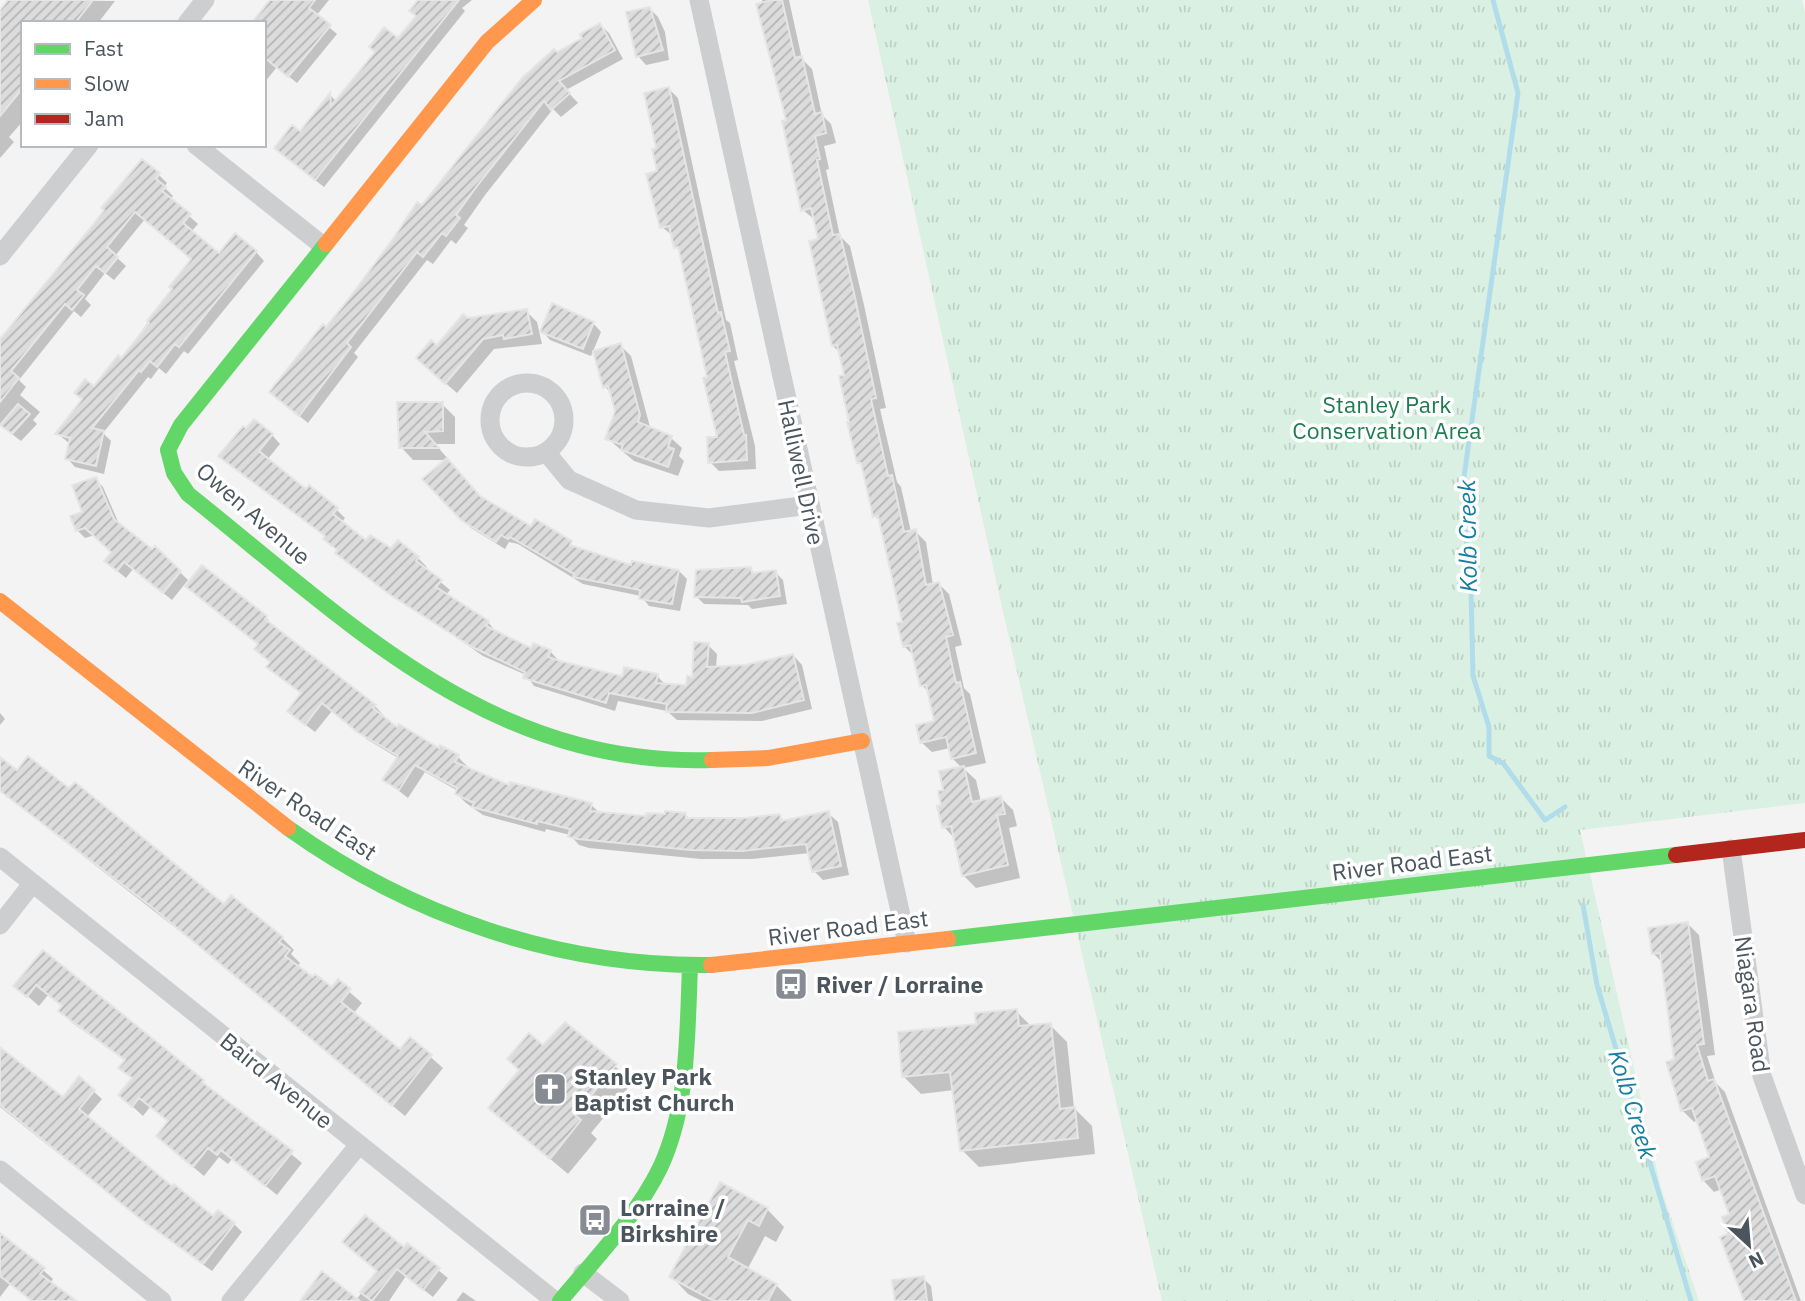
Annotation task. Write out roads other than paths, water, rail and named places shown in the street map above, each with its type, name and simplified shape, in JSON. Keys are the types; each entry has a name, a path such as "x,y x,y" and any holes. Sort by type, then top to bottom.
{"street":[{"path":"189,21 205,0"},
{"name":"Owen Avenue","path":"534,0 486,41 181,425 168,450 174,472 188,494 406,667 449,693 542,736 592,749 678,761 768,758 862,741"},
{"name":"Halliwell Drive","path":"699,0 808,505 907,943"},
{"path":"0,256 87,147"},
{"path":"199,147 322,245"},
{"path":"546,452 569,480 636,510 709,518 808,505"},
{"name":"River Road East","path":"0,601 267,814 380,885 451,916 516,938 572,952 690,967 1805,840"},
{"name":"Niagara Road","path":"1731,849 1762,1076 1805,1195"},
{"name":"Baird Avenue","path":"0,857 358,1146 558,1301"},
{"path":"0,925 32,884"},
{"path":"558,1301 583,1273 659,1169 673,1131 684,1081 690,967"},
{"path":"231,1301 358,1146"},
{"path":"0,1170 162,1301"},
{"path":"583,1273 620,1301"}],"waterway":[{"name":"Kolb Creek","path":"1493,0 1518,93 1462,491 1471,590 1473,676 1489,727 1489,756 1503,763 1545,820 1565,807"},
{"name":"Kolb Creek","path":"1583,905 1597,985 1691,1301"}],"place":[{"name":"River / Lorraine","path":"791,984"},
{"name":"Stanley Park Baptist Church","path":"550,1089"},
{"name":"Lorraine / Birkshire","path":"595,1220"}],"park label":[{"name":"Stanley Park Conservation Area","path":"1387,417"}]}
